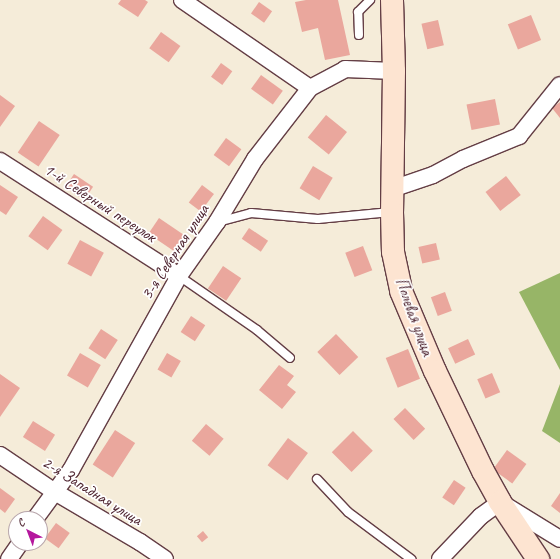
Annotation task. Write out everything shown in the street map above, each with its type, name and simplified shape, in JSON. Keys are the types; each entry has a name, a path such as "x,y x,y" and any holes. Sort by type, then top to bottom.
{"main road":[{"name":"Полевая улица","path":"392,0 394,71 392,212 394,252 401,291 435,371 500,502 538,559"}],"street":[{"path":"182,0 310,88"},
{"name":"3-я Северная улица","path":"41,511 72,470 179,276 217,222 255,159 310,88 345,69 394,71"},
{"path":"392,189 433,175 463,159 519,136 560,86"},
{"name":"1-й Северный переулок","path":"0,161 179,276"},
{"name":"2-я Западная улица","path":"0,455 55,492 140,542 165,559"},
{"path":"440,559 481,516 500,502 560,539"}],"lane":[{"path":"360,35 358,12 370,0"},
{"path":"217,222 251,214 318,219 392,212"},
{"path":"179,276 257,330 290,358"},
{"path":"317,479 348,512 411,559"}],"green space":[{"path":"560,273 560,370 519,292"},
{"path":"560,384 560,443 542,431"}],"building":[{"path":"121,0 145,0 148,2 138,17 118,4"},
{"path":"306,0 338,0 350,55 325,60 318,28 302,32 295,2"},
{"path":"259,2 272,11 264,23 251,13"},
{"path":"531,15 541,40 518,49 508,24"},
{"path":"438,20 444,45 427,49 421,24"},
{"path":"161,32 180,46 169,62 149,48"},
{"path":"221,63 232,71 222,85 211,77"},
{"path":"261,75 283,91 273,105 251,89"},
{"path":"0,95 15,106 0,127"},
{"path":"495,99 500,125 471,130 467,105"},
{"path":"560,102 560,118 552,108"},
{"path":"326,115 347,132 329,155 308,138"},
{"path":"39,121 60,135 38,166 18,153"},
{"path":"226,138 241,149 229,166 214,155"},
{"path":"313,166 333,178 319,200 300,188"},
{"path":"74,174 93,187 84,200 65,187"},
{"path":"506,176 521,195 500,211 486,192"},
{"path":"0,185 18,197 6,215 0,211"},
{"path":"202,185 214,194 201,212 189,203"},
{"path":"43,216 62,230 48,250 28,236"},
{"path":"159,218 186,236 175,252 148,234"},
{"path":"249,228 268,241 261,252 242,239"},
{"path":"80,240 104,253 91,277 67,264"},
{"path":"436,243 440,260 422,264 418,247"},
{"path":"363,246 372,270 355,277 345,253"},
{"path":"223,266 241,278 226,301 208,288"},
{"path":"445,292 452,311 438,316 431,297"},
{"path":"191,316 205,325 195,341 181,332"},
{"path":"101,329 118,340 105,359 88,348"},
{"path":"336,334 358,357 340,375 317,352"},
{"path":"468,339 475,354 455,364 448,348"},
{"path":"408,349 420,379 398,388 386,358"},
{"path":"80,353 101,365 88,388 67,376"},
{"path":"167,353 181,361 171,377 158,369"},
{"path":"279,365 294,376 287,385 296,392 282,409 259,390"},
{"path":"492,373 500,392 485,399 477,379"},
{"path":"0,374 20,388 0,417"},
{"path":"405,408 425,429 414,440 393,419"},
{"path":"33,421 55,435 45,451 23,437"},
{"path":"206,424 224,439 209,456 192,441"},
{"path":"115,430 135,443 113,477 93,464"},
{"path":"353,431 373,451 352,472 332,452"},
{"path":"288,438 308,453 288,480 268,465"},
{"path":"507,450 526,464 512,484 493,469"},
{"path":"454,480 466,488 454,505 442,497"},
{"path":"0,488 15,499 5,513 0,509"},
{"path":"560,493 560,513 551,506"},
{"path":"56,523 70,533 59,548 48,541 48,534"},
{"path":"203,531 208,537 202,542 197,536"}]}
